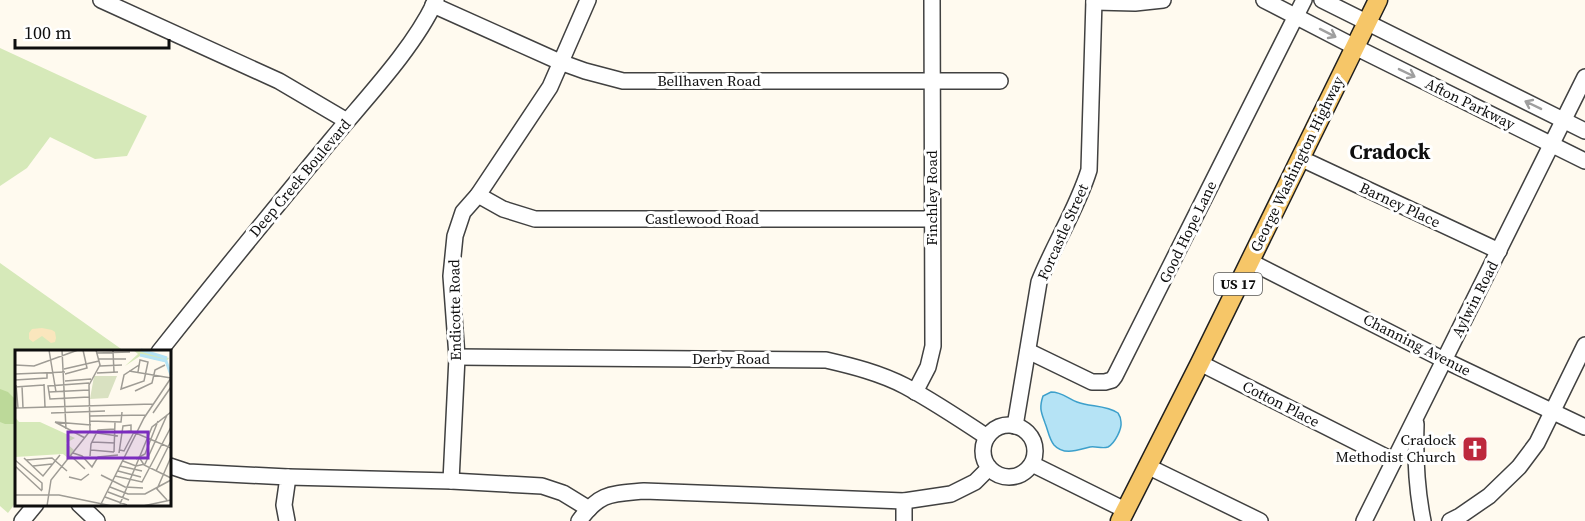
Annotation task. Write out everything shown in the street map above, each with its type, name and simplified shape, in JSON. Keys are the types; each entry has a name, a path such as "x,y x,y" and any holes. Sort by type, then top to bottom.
{"main road":[{"name":"George Washington Highway","path":"1122,515 1200,363 1378,0"}],"street":[{"path":"102,0 279,81 347,121"},
{"name":"Endicotte Road","path":"450,481 457,357 451,276 455,236 463,212 478,195 550,87 588,0"},
{"name":"Finchley Road","path":"915,392 928,367 933,346 933,0"},
{"path":"1094,1 1135,3 1163,0"},
{"name":"Afton Parkway","path":"1264,0 1585,160"},
{"name":"Good Hope Lane","path":"1028,351 1092,382 1112,380 1304,0"},
{"name":"Afton Parkway","path":"1322,0 1585,131"},
{"name":"Forcastle Street","path":"1015,426 1040,282 1085,185 1089,170 1094,1"},
{"name":"Deep Creek Boulevard","path":"160,350 400,56 435,3"},
{"name":"Bellhaven Road","path":"435,3 560,62 623,81 1000,81"},
{"name":"Aylwin Road","path":"1364,521 1585,77"},
{"name":"Barney Place","path":"1300,158 1499,251"},
{"name":"Castlewood Road","path":"478,195 519,216 535,219 932,219"},
{"name":"Channing Avenue","path":"1249,261 1444,360 1585,427"},
{"path":"1450,521 1490,496 1519,467 1537,442 1585,345"},
{"name":"Derby Road","path":"457,357 826,360 860,368 904,385 987,436"},
{"name":"Cotton Place","path":"1200,363 1394,461"},
{"path":"1416,418 1415,462 1423,521"},
{"path":"1015,426 1029,434 1035,448 1035,456 1027,471 1020,476 1003,477 995,474 984,461 984,444 987,436 999,427 1015,426"},
{"path":"1032,464 1122,515"},
{"path":"171,466 188,472 542,486 563,493 584,515 592,505 609,495 644,491 904,501 951,494 975,482 989,468"},
{"path":"1147,466 1260,521"},
{"path":"287,521 284,505 288,477"},
{"path":"904,501 904,521"},
{"path":"22,521 34,506"},
{"path":"81,506 97,521"}],"green space":[{"path":"0,48 147,116 127,156 95,159 50,137 27,168 0,186"},
{"path":"0,263 123,350 15,350 15,503 8,513 0,506"},
{"path":"0,389 8,392 15,399 15,424 0,422"}],"sand":[{"path":"42,328 55,332 55,342 51,343 42,336 33,342 29,339 32,329"}],"water":[{"path":"1051,392 1082,404 1118,413 1121,425 1113,442 1106,448 1090,447 1071,451 1062,450 1054,445 1041,410 1043,396"}],"place":[{"name":"Cradock Methodist Church","path":"1475,449"}],"district":[{"name":"Cradock","path":"1390,152"}]}
